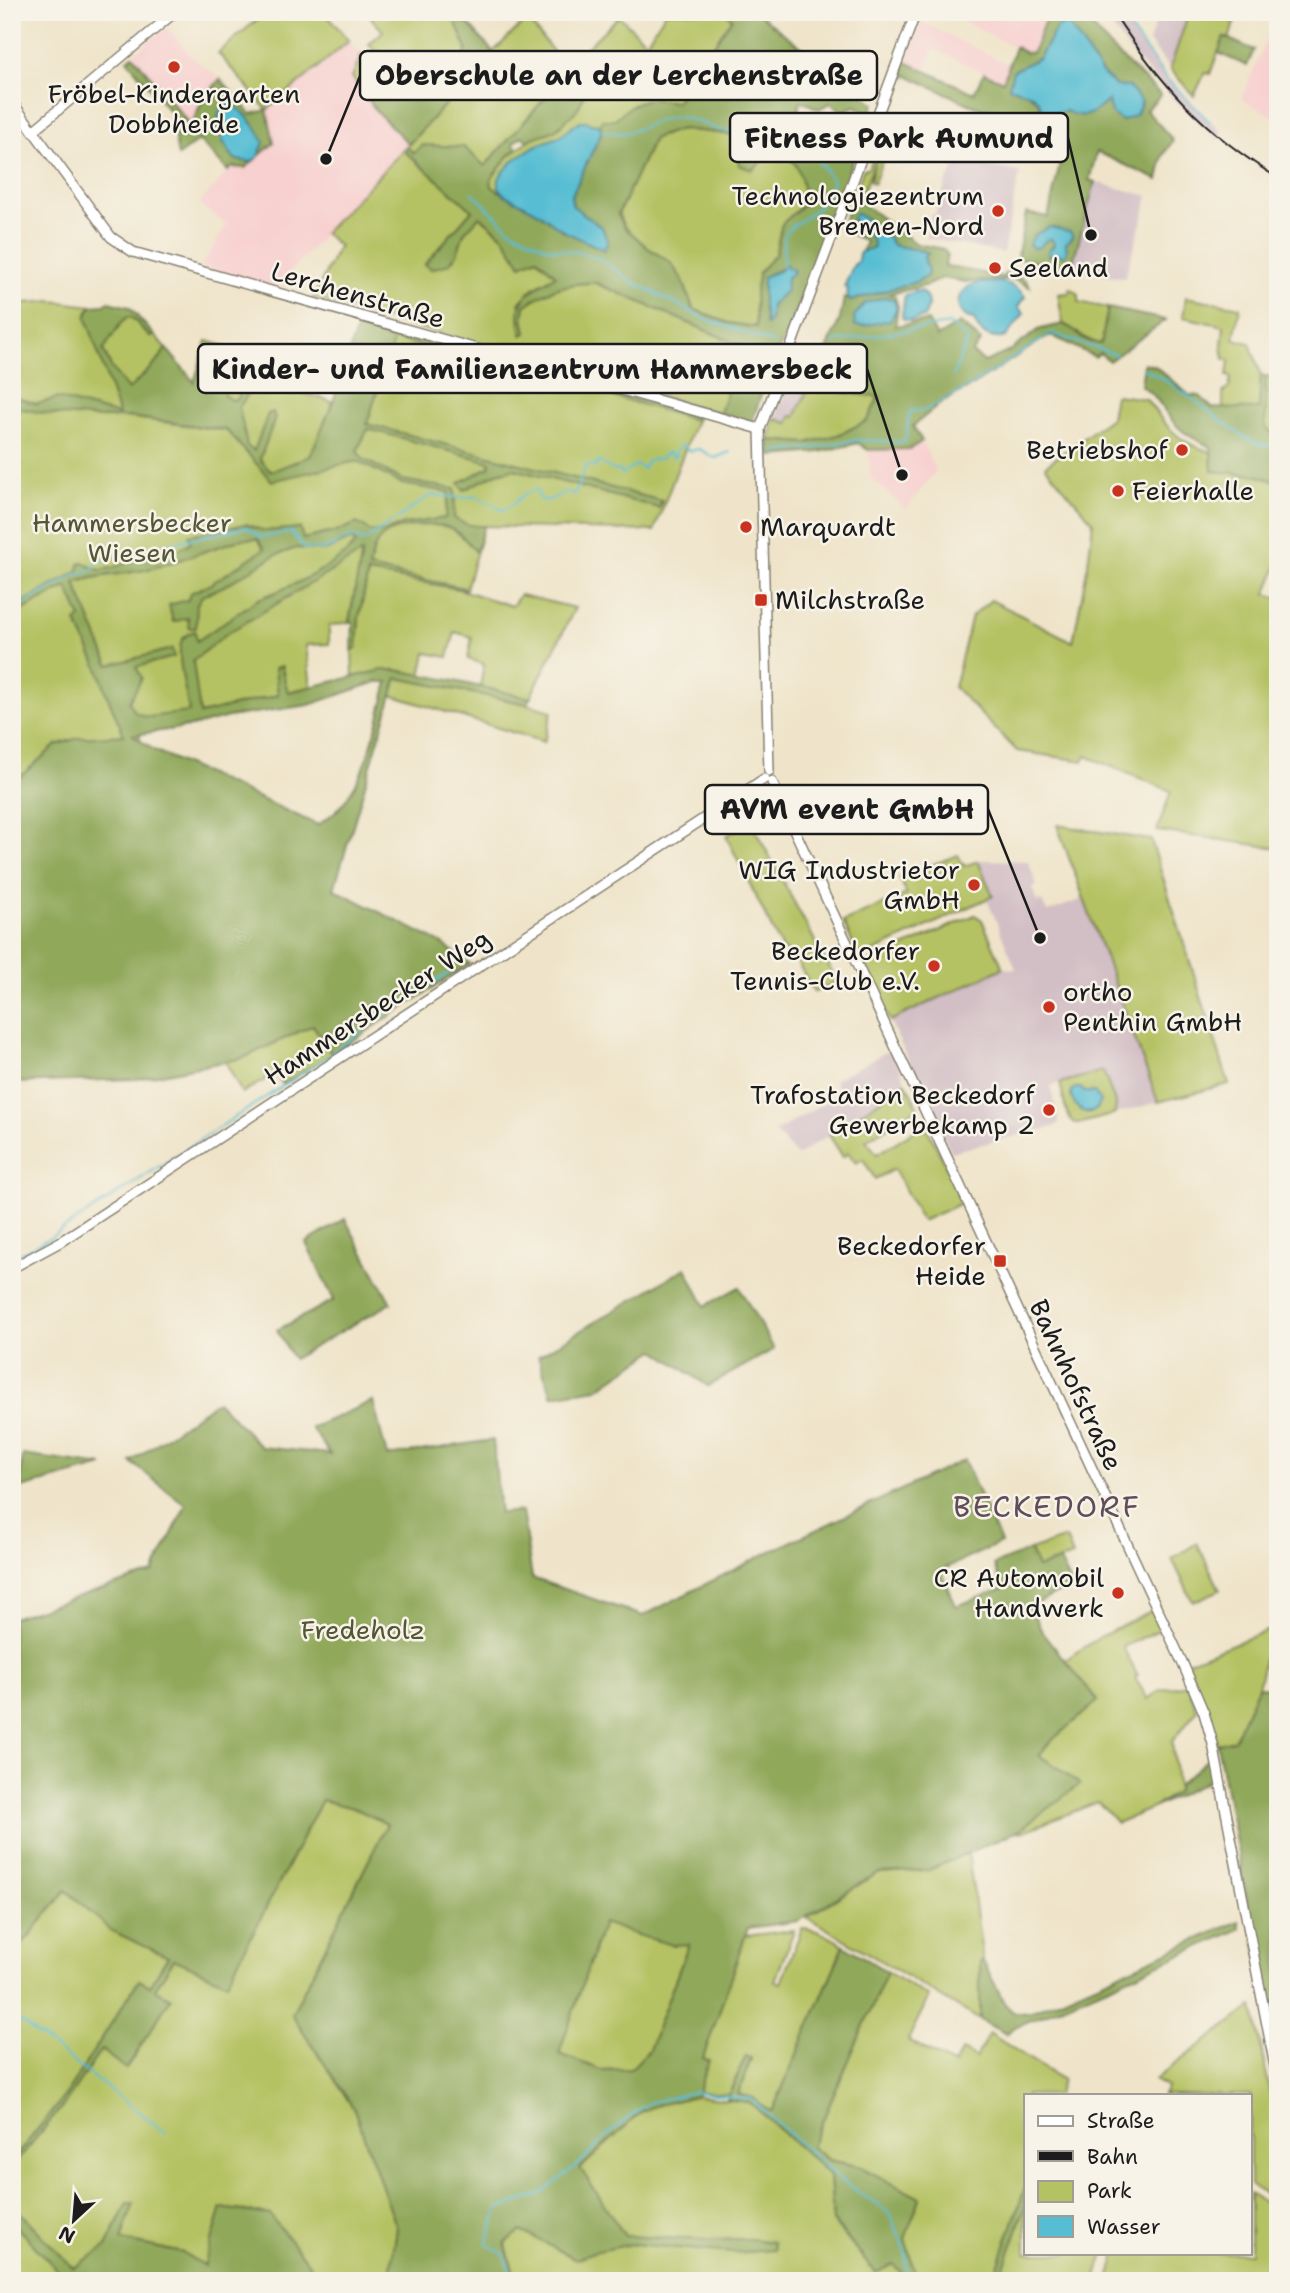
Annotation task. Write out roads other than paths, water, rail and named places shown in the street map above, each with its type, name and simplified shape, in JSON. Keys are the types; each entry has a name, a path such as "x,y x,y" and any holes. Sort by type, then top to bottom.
{"street":[{"path":"33,131 175,12"},
{"path":"768,777 760,429 916,12"},
{"name":"Lerchenstraße","path":"12,102 111,236 133,252 760,429"},
{"name":"Bahnhofstraße","path":"768,777 1177,1651 1203,1713 1213,1744 1278,2082"},
{"name":"Hammersbecker Weg","path":"12,1268 60,1242 768,777"}],"water":[{"path":"1068,24 1102,73 1116,86 1129,87 1142,102 1136,115 1122,121 1111,113 1108,101 1089,114 1078,115 1066,111 1040,117 1038,114 1041,107 1036,98 1009,87 1013,71 1039,58 1057,27"},
{"path":"224,103 243,112 264,142 258,157 251,162 236,160 226,147 218,125"},
{"path":"580,121 600,125 601,133 571,197 573,206 602,228 608,241 604,250 565,232 536,211 503,194 499,187 503,172 515,159 535,146 560,136"},
{"path":"855,213 876,226 893,245 928,253 924,257 927,276 916,282 850,301 847,296 848,288 844,287 853,266 858,261 859,253 874,247 871,238 852,219"},
{"path":"1050,227 1070,232 1073,236 1066,243 1067,252 1064,256 1055,253 1049,256 1048,252 1054,245 1052,239 1048,239 1038,248 1029,244 1036,234"},
{"path":"786,264 794,270 787,277 786,291 771,305 770,321 767,325 763,307 763,277 779,271"},
{"path":"1002,282 1015,287 1023,294 1025,297 1018,307 1024,313 1006,337 996,338 986,335 974,319 963,315 959,301 963,291 971,285"},
{"path":"918,291 925,295 927,301 924,317 911,321 903,319 905,295"},
{"path":"886,297 894,300 897,308 891,320 855,326 854,316 865,303"},
{"path":"1075,1088 1094,1092 1101,1101 1097,1109 1087,1112 1079,1109 1073,1101 1071,1091"}],"waterway":[{"path":"1118,12 1166,78 1210,122"},
{"path":"601,131 629,132 660,120 683,117 719,130 772,134 800,146 816,158 833,182 819,206 786,234 784,267"},
{"path":"472,192 509,229 548,248 601,259 629,280 704,318 773,343"},
{"path":"833,342 949,324 968,339 953,376"},
{"path":"774,452 856,440 905,442 910,411 926,410 974,383 1051,333 1116,355"},
{"path":"1143,369 1173,385 1241,435 1258,444 1278,446"},
{"path":"12,610 76,574 92,570 98,561 105,561 115,555 246,527 261,537 291,532 304,548 324,550 352,537 366,540 431,495 467,498 475,496 503,510 532,491 537,490 540,499 544,500 566,492 575,494 586,466 596,467 598,461 622,474 636,465 644,469 648,460 661,458 668,452 675,458 681,445 690,451 699,449 715,458 730,452"},
{"path":"12,1258 48,1239 312,1067 398,1005 452,971"},
{"path":"12,2015 166,2133"},
{"path":"513,2281 504,2254 487,2244 498,2209 541,2194 648,2103 694,2092 751,2099 842,2181 888,2212 906,2255 907,2277 911,2281"}],"railway":[{"path":"1113,12 1148,62 1185,105 1228,143 1278,178"}],"place":[{"name":"Fröbel-Kindergarten Dobbheide","path":"174,67"},
{"name":"Oberschule an der Lerchenstraße","path":"326,159"},
{"name":"Technologiezentrum Bremen-Nord","path":"998,211"},
{"name":"Fitness Park Aumund","path":"1091,235"},
{"name":"Seeland","path":"995,268"},
{"name":"Betriebshof","path":"1182,450"},
{"name":"Kinder- und Familienzentrum Hammersbeck","path":"902,475"},
{"name":"Feierhalle","path":"1118,491"},
{"name":"Marquardt","path":"746,527"},
{"name":"Milchstraße","path":"761,600"},
{"name":"WIG Industrietor GmbH","path":"974,885"},
{"name":"AVM event GmbH","path":"1040,938"},
{"name":"Beckedorfer Tennis-Club e.V.","path":"934,966"},
{"name":"ortho Penthin GmbH","path":"1049,1007"},
{"name":"Trafostation Beckedorf Gewerbekamp 2","path":"1049,1110"},
{"name":"Beckedorfer Heide","path":"1000,1261"},
{"name":"CR Automobil Handwerk","path":"1118,1593"}],"district":[{"name":"BECKEDORF","path":"1047,1507"}],"park label":[{"name":"Hammersbecker Wiesen","path":"132,538"},
{"name":"Fredeholz","path":"363,1630"}]}
